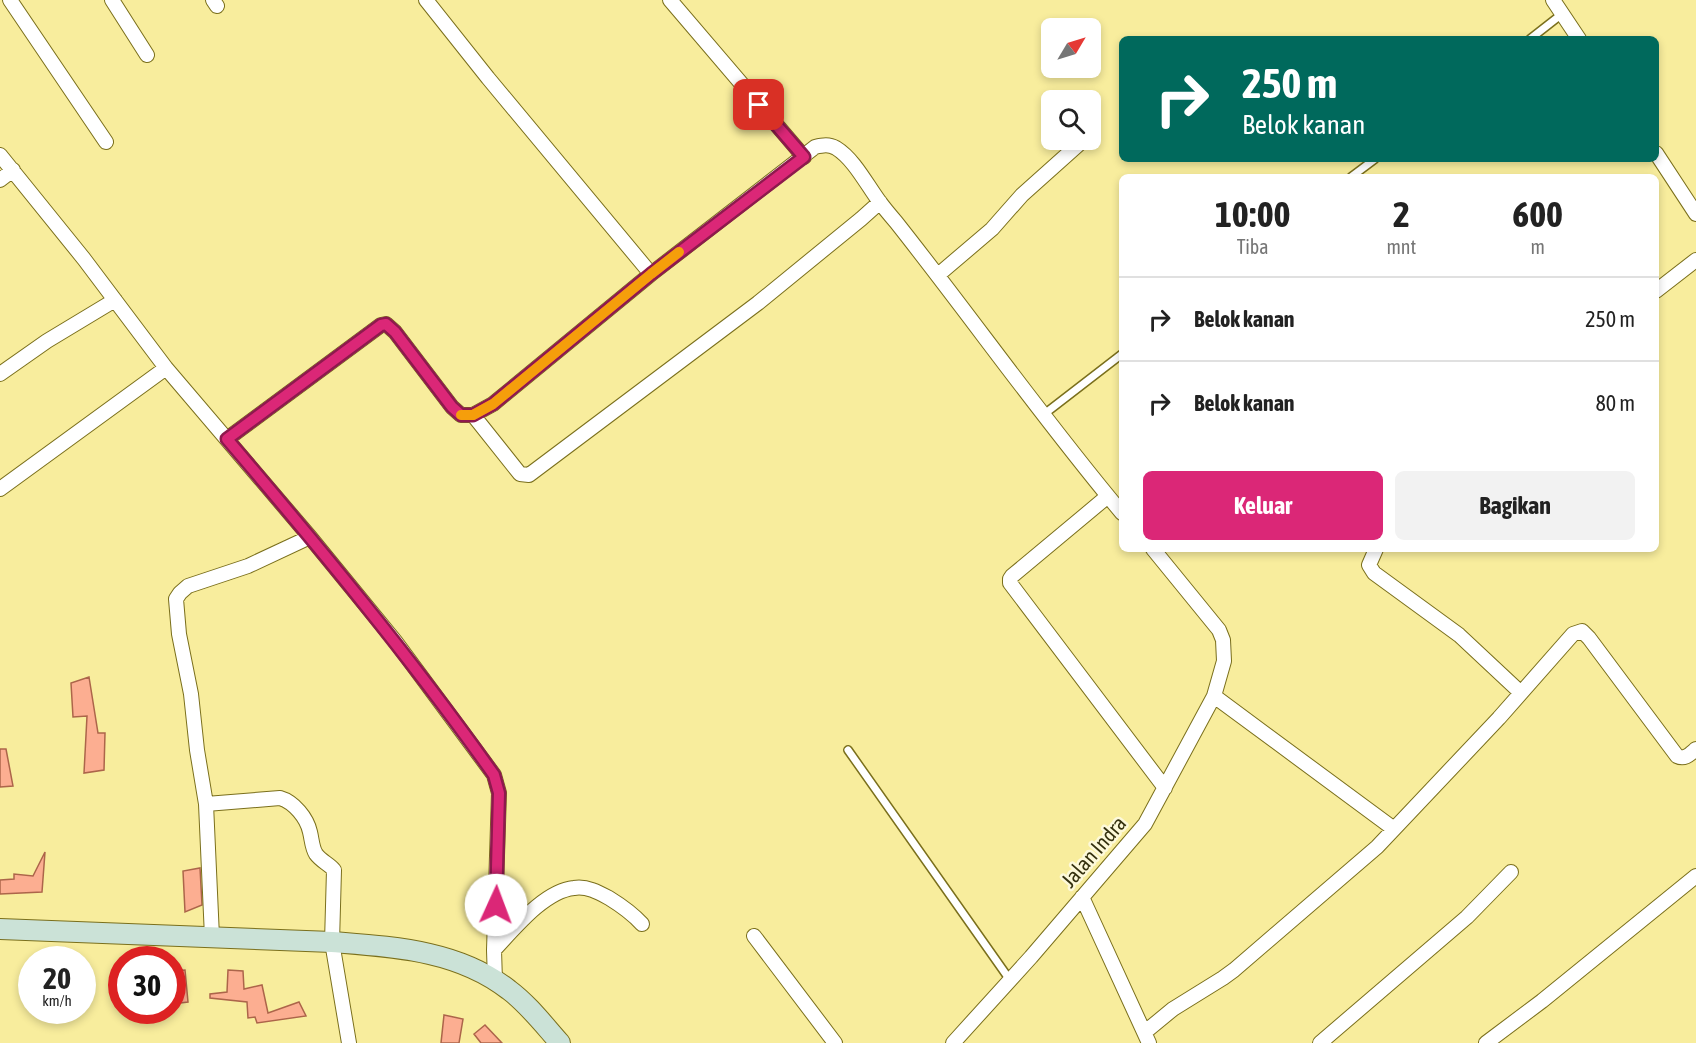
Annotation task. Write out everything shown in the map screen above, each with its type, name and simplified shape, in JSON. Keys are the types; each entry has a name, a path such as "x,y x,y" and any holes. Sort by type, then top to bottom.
{"main road":[{"path":"0,929 332,942 377,945 430,953 464,965 495,981 519,998 560,1043"}],"street":[{"path":"112,0 147,55"},
{"path":"426,0 651,274"},
{"path":"670,0 804,157"},
{"path":"1553,0 1578,36"},
{"path":"11,1 106,142"},
{"path":"227,439 381,325 386,324 395,332 452,407 461,415 473,415 493,404 651,274 815,147 825,144 836,148 847,158 1043,415 1119,509"},
{"path":"938,275 992,229 1022,195 1072,150"},
{"path":"0,154 166,368 395,641 494,775 499,793 495,981"},
{"path":"1659,158 1696,213"},
{"path":"0,180 13,170"},
{"path":"473,415 520,474 529,475 776,289 880,202"},
{"path":"1659,289 1696,260"},
{"path":"0,374 47,341 115,300"},
{"path":"0,489 166,368"},
{"path":"1108,496 1012,576 1010,583 1165,788"},
{"path":"212,937 206,804 191,694 179,634 176,599 188,586 248,566 310,537"},
{"name":"Jalan Indra","path":"953,1043 1130,844 1145,824 1214,696 1224,661 1223,640 1219,630 1155,552"},
{"path":"1375,552 1369,565 1374,573 1459,635 1521,693"},
{"path":"1082,897 1147,1037 1179,1004 1234,970 1377,847 1499,718 1573,634 1582,631 1589,638 1677,756 1685,758 1696,749"},
{"path":"1214,696 1394,829"},
{"path":"206,804 280,798 286,800 300,812 309,828 315,853 332,867 335,873 332,942 349,1043"},
{"path":"1320,1043 1467,917 1511,872"},
{"path":"1486,1043 1542,1001 1696,876"},
{"path":"494,950 539,904 574,888 594,890 627,908 642,924"},
{"path":"754,936 835,1043"}],"lane":[{"path":"1534,36 1563,14"},
{"path":"1356,174 1371,162"},
{"path":"1043,415 1119,356"},
{"path":"848,750 1010,980"}],"building":[{"path":"89,677 98,733 105,733 104,770 84,773 87,716 73,717 71,683"},
{"path":"0,749 6,749 13,786 0,787"},
{"path":"45,852 42,892 0,894 0,880 14,879 14,874 33,876"},
{"path":"200,868 202,905 185,912 183,871"},
{"path":"228,970 243,971 244,989 262,985 268,1013 299,1002 306,1016 257,1023 255,1017 248,1018 247,1002 210,998 210,994 227,992"},
{"path":"444,1015 463,1019 459,1043 441,1043"},
{"path":"485,1025 502,1043 481,1043 474,1034"}],"slow traffic":[{"path":"461,415 473,415 493,404 679,252"}],"route":[{"path":"496,905 499,793 494,775 395,641 227,439 374,329 386,324 395,332 452,407 461,415 473,415 493,404 651,274 804,157 759,105"}]}
